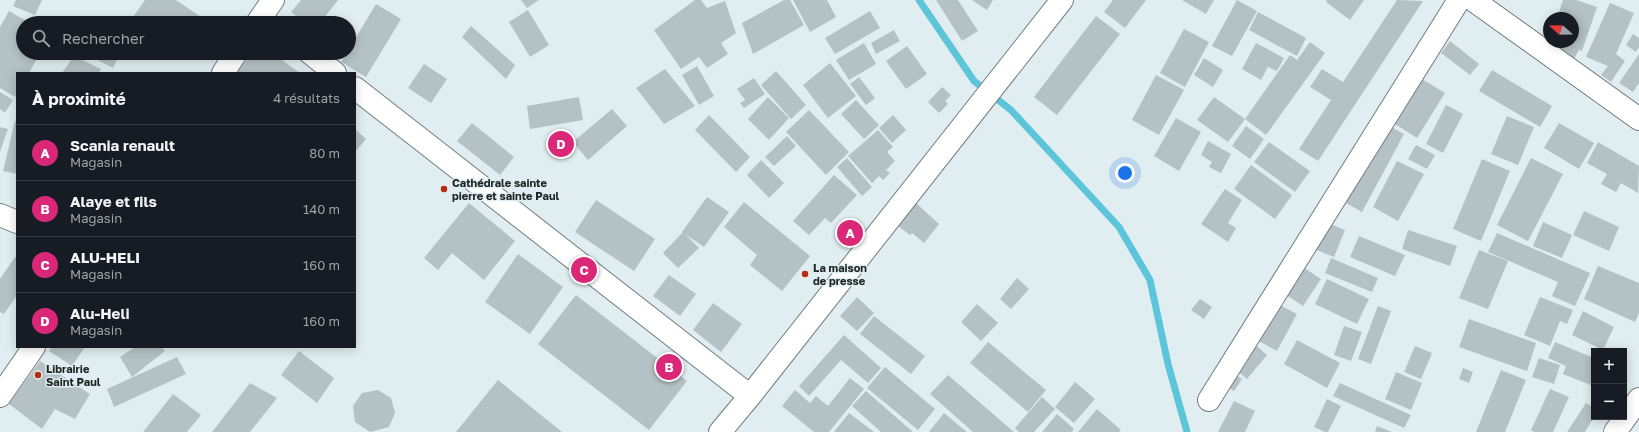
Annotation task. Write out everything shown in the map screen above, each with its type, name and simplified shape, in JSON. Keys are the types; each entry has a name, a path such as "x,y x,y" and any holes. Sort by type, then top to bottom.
{"street":[{"path":"720,432 1062,0"},
{"path":"1209,400 1459,0"},
{"path":"1473,0 1639,119"},
{"path":"224,72 231,60"},
{"path":"319,60 334,72"},
{"path":"356,89 750,396"},
{"path":"0,216 16,222"},
{"path":"0,396 33,348"},
{"path":"1615,432 1639,399"}],"building":[{"path":"16,0 42,0 35,15 13,6"},
{"path":"145,0 176,0 200,16 134,16"},
{"path":"301,0 338,0 325,16 296,16 291,12"},
{"path":"521,0 539,0 527,8"},
{"path":"695,0 701,0 707,8 725,1 736,33 721,43 728,54 707,68 699,57 681,69 654,30"},
{"path":"784,0 790,0 804,25 753,54 742,23"},
{"path":"793,0 827,0 836,17 810,32"},
{"path":"936,0 958,0 978,31 962,41"},
{"path":"972,0 993,0 987,10"},
{"path":"1113,0 1146,0 1125,28 1104,12"},
{"path":"1182,0 1214,0 1206,14"},
{"path":"1237,0 1257,11 1232,56 1212,46"},
{"path":"1327,0 1364,0 1350,20 1326,2"},
{"path":"1397,0 1423,1 1318,161 1299,149 1331,100 1310,87 1322,69 1343,82"},
{"path":"1563,0 1576,0 1597,7 1582,51 1579,50 1574,59 1558,48 1579,48 1579,12 1559,12"},
{"path":"1610,3 1634,13 1616,54 1625,61 1611,82 1601,75 1608,66 1586,57"},
{"path":"376,4 401,19 366,77 341,62 342,60 356,60 356,37"},
{"path":"528,10 549,45 530,57 509,22"},
{"path":"9,11 18,16 16,16 16,60 36,60 30,72 16,72 15,97 0,88 0,27"},
{"path":"870,11 880,28 835,54 825,38"},
{"path":"1258,12 1306,38 1297,56 1249,30"},
{"path":"1096,16 1120,34 1057,115 1034,97"},
{"path":"471,26 515,65 506,79 462,37"},
{"path":"1184,29 1209,42 1185,87 1160,73"},
{"path":"894,30 900,41 876,54 871,43"},
{"path":"1633,34 1639,38 1639,47 1636,52 1626,45"},
{"path":"1450,41 1479,64 1470,75 1441,53"},
{"path":"1310,42 1325,53 1266,135 1245,119 1290,55 1297,60"},
{"path":"864,43 876,64 849,80 836,60"},
{"path":"1256,43 1284,58 1277,71 1268,67 1261,80 1242,69"},
{"path":"907,46 927,74 906,89 886,61"},
{"path":"1639,54 1639,83 1633,92 1619,83"},
{"path":"1204,58 1223,70 1213,87 1194,75"},
{"path":"71,60 82,60 101,69 100,72 63,72"},
{"path":"98,60 117,60 113,68"},
{"path":"247,60 282,60 299,72 239,72 238,71"},
{"path":"830,63 856,96 828,118 803,85"},
{"path":"424,64 447,79 431,103 408,88"},
{"path":"697,66 714,96 699,105 682,75"},
{"path":"665,69 695,106 664,124 636,88"},
{"path":"1492,70 1552,106 1540,127 1479,91"},
{"path":"776,71 806,105 791,119 761,85"},
{"path":"1414,74 1445,93 1417,138 1387,119"},
{"path":"1156,75 1184,90 1159,135 1132,120"},
{"path":"859,77 875,98 866,105 850,84"},
{"path":"754,78 765,94 744,108 740,103 745,100 737,89"},
{"path":"942,87 951,95 945,101 948,104 939,113 928,102"},
{"path":"0,92 13,100 5,113 0,109"},
{"path":"579,97 583,120 530,129 527,106"},
{"path":"768,97 789,118 769,140 748,119"},
{"path":"1214,97 1245,119 1228,142 1197,120"},
{"path":"856,100 879,125 864,139 841,114"},
{"path":"1446,105 1463,114 1443,153 1426,144"},
{"path":"612,109 627,126 588,160 573,142"},
{"path":"809,110 849,152 826,175 786,132"},
{"path":"709,115 750,157 736,172 695,130"},
{"path":"893,115 906,130 892,143 879,128"},
{"path":"1507,116 1534,127 1518,165 1491,154"},
{"path":"1176,118 1201,132 1179,171 1154,156"},
{"path":"1378,120 1404,134 1362,212 1337,198"},
{"path":"15,121 16,121 16,174 3,171"},
{"path":"472,123 514,157 500,175 457,141"},
{"path":"1559,123 1594,143 1579,169 1544,148"},
{"path":"1246,126 1264,139 1250,159 1232,146"},
{"path":"0,127 8,129 0,152"},
{"path":"356,130 366,139 356,151"},
{"path":"878,130 893,147 887,152 895,161 886,170 890,173 883,180 879,176 872,183 848,156"},
{"path":"787,136 796,146 774,166 765,157"},
{"path":"1208,141 1231,154 1221,173 1209,167 1212,162 1201,155"},
{"path":"1269,142 1310,171 1295,192 1254,162"},
{"path":"1598,142 1639,166 1638,193 1621,183 1616,192 1601,184 1607,174 1587,163"},
{"path":"1416,145 1435,155 1427,169 1408,159"},
{"path":"847,158 872,187 862,196 837,167"},
{"path":"1531,158 1563,174 1528,241 1497,225"},
{"path":"1482,159 1510,171 1481,241 1453,229"},
{"path":"761,160 784,183 769,198 747,175"},
{"path":"1397,161 1424,174 1398,221 1373,207"},
{"path":"1251,165 1292,195 1275,219 1234,189"},
{"path":"834,175 857,195 831,223 825,218 809,235 793,221"},
{"path":"1225,189 1242,200 1228,223 1236,228 1228,242 1201,224"},
{"path":"707,197 729,212 704,247 682,232"},
{"path":"596,200 655,239 634,271 575,232"},
{"path":"744,202 810,256 782,291 750,265 757,255 724,227"},
{"path":"469,203 515,241 484,280 452,253 438,270 424,258"},
{"path":"916,203 939,224 924,243 912,233 910,235 898,226"},
{"path":"1584,211 1619,227 1609,251 1573,235"},
{"path":"1316,218 1345,230 1334,257 1304,245"},
{"path":"1543,222 1572,235 1562,258 1533,246"},
{"path":"1408,230 1457,246 1450,266 1402,249"},
{"path":"683,232 699,248 678,268 663,253"},
{"path":"1497,233 1590,273 1575,306 1552,296 1558,282 1488,252"},
{"path":"1359,236 1405,255 1395,276 1350,257"},
{"path":"1479,250 1508,261 1488,309 1459,298"},
{"path":"518,254 563,287 530,334 485,302"},
{"path":"16,258 16,296 4,314 0,312 0,279"},
{"path":"1331,258 1378,278 1372,292 1325,273"},
{"path":"1297,263 1321,279 1303,306 1279,290"},
{"path":"1598,266 1639,283 1639,313 1635,322 1584,299"},
{"path":"669,275 696,294 680,316 653,296"},
{"path":"1017,278 1029,289 1011,309 1000,299"},
{"path":"1327,279 1369,299 1357,324 1315,304"},
{"path":"576,295 687,381 649,430 538,344"},
{"path":"857,297 874,313 857,331 840,316"},
{"path":"1540,297 1573,310 1567,324 1560,321 1550,346 1524,335"},
{"path":"1200,299 1212,307 1204,319 1191,310"},
{"path":"713,303 742,324 721,352 693,330"},
{"path":"1276,303 1297,314 1277,351 1257,340"},
{"path":"977,304 998,323 981,341 961,322"},
{"path":"1378,306 1391,311 1371,364 1358,359"},
{"path":"1583,311 1614,327 1604,348 1599,348 1572,335"},
{"path":"874,316 925,356 911,374 860,334"},
{"path":"1469,319 1536,343 1527,371 1459,347"},
{"path":"1344,326 1362,332 1351,361 1334,355"},
{"path":"844,335 881,368 868,383 841,360 809,396 799,386"},
{"path":"1244,335 1267,355 1247,379 1223,358"},
{"path":"1297,340 1340,363 1327,388 1284,364"},
{"path":"988,342 1046,390 1028,412 970,363"},
{"path":"1555,342 1591,357 1591,385 1563,374 1566,366 1548,358"},
{"path":"1415,346 1432,353 1421,379 1404,372"},
{"path":"51,348 84,348 72,366 49,351"},
{"path":"134,348 162,348 165,351 132,377 120,357"},
{"path":"299,351 334,378 317,403 281,375"},
{"path":"177,357 186,374 114,407 107,389"},
{"path":"1539,358 1560,365 1554,384 1532,377"},
{"path":"40,361 90,394 75,419 55,409 42,429 9,404"},
{"path":"1221,365 1242,379 1234,391 1213,378"},
{"path":"885,367 935,409 918,430 867,388"},
{"path":"1463,368 1473,372 1469,383 1459,379"},
{"path":"1501,370 1526,380 1505,432 1476,432"},
{"path":"1396,372 1422,383 1411,410 1385,399"},
{"path":"948,375 1014,432 973,432 930,394"},
{"path":"850,378 864,389 829,432 814,432 782,406 795,390 810,403 816,396 828,406"},
{"path":"498,380 562,432 456,432"},
{"path":"1075,382 1095,399 1074,423 1055,407"},
{"path":"250,383 277,398 250,432 212,432"},
{"path":"1340,383 1411,415 1404,428 1333,396"},
{"path":"1550,389 1569,397 1553,432 1534,432 1531,430"},
{"path":"378,390 391,398 395,413 389,427 370,432 355,422 353,406 362,393"},
{"path":"866,391 913,432 881,432 852,406"},
{"path":"173,394 201,415 187,432 143,432"},
{"path":"1042,397 1055,409 1034,432 1019,432 1015,428"},
{"path":"1327,399 1341,406 1328,432 1325,432 1314,427"},
{"path":"1234,401 1255,411 1245,432 1218,432"},
{"path":"1586,403 1591,406 1592,420 1585,432 1567,432"},
{"path":"1097,409 1121,430 1119,432 1078,432"},
{"path":"849,413 874,432 834,432"},
{"path":"944,413 967,432 929,432"},
{"path":"1057,414 1074,429 1072,432 1042,432"},
{"path":"1377,426 1392,432 1375,432"}],"waterway":[{"path":"919,0 974,81 1011,110 1119,227 1150,280 1168,364 1187,432"}],"place":[{"name":"Alu-Heli","path":"561,144"},
{"name":"Cathédrale sainte pierre et sainte Paul","path":"444,189"},
{"name":"Scania renault","path":"850,233"},
{"name":"ALU-HELI","path":"584,270"},
{"name":"La maison de presse","path":"805,274"},
{"name":"Alaye et fils","path":"669,367"},
{"name":"Librairie Saint Paul","path":"38,375"}]}
